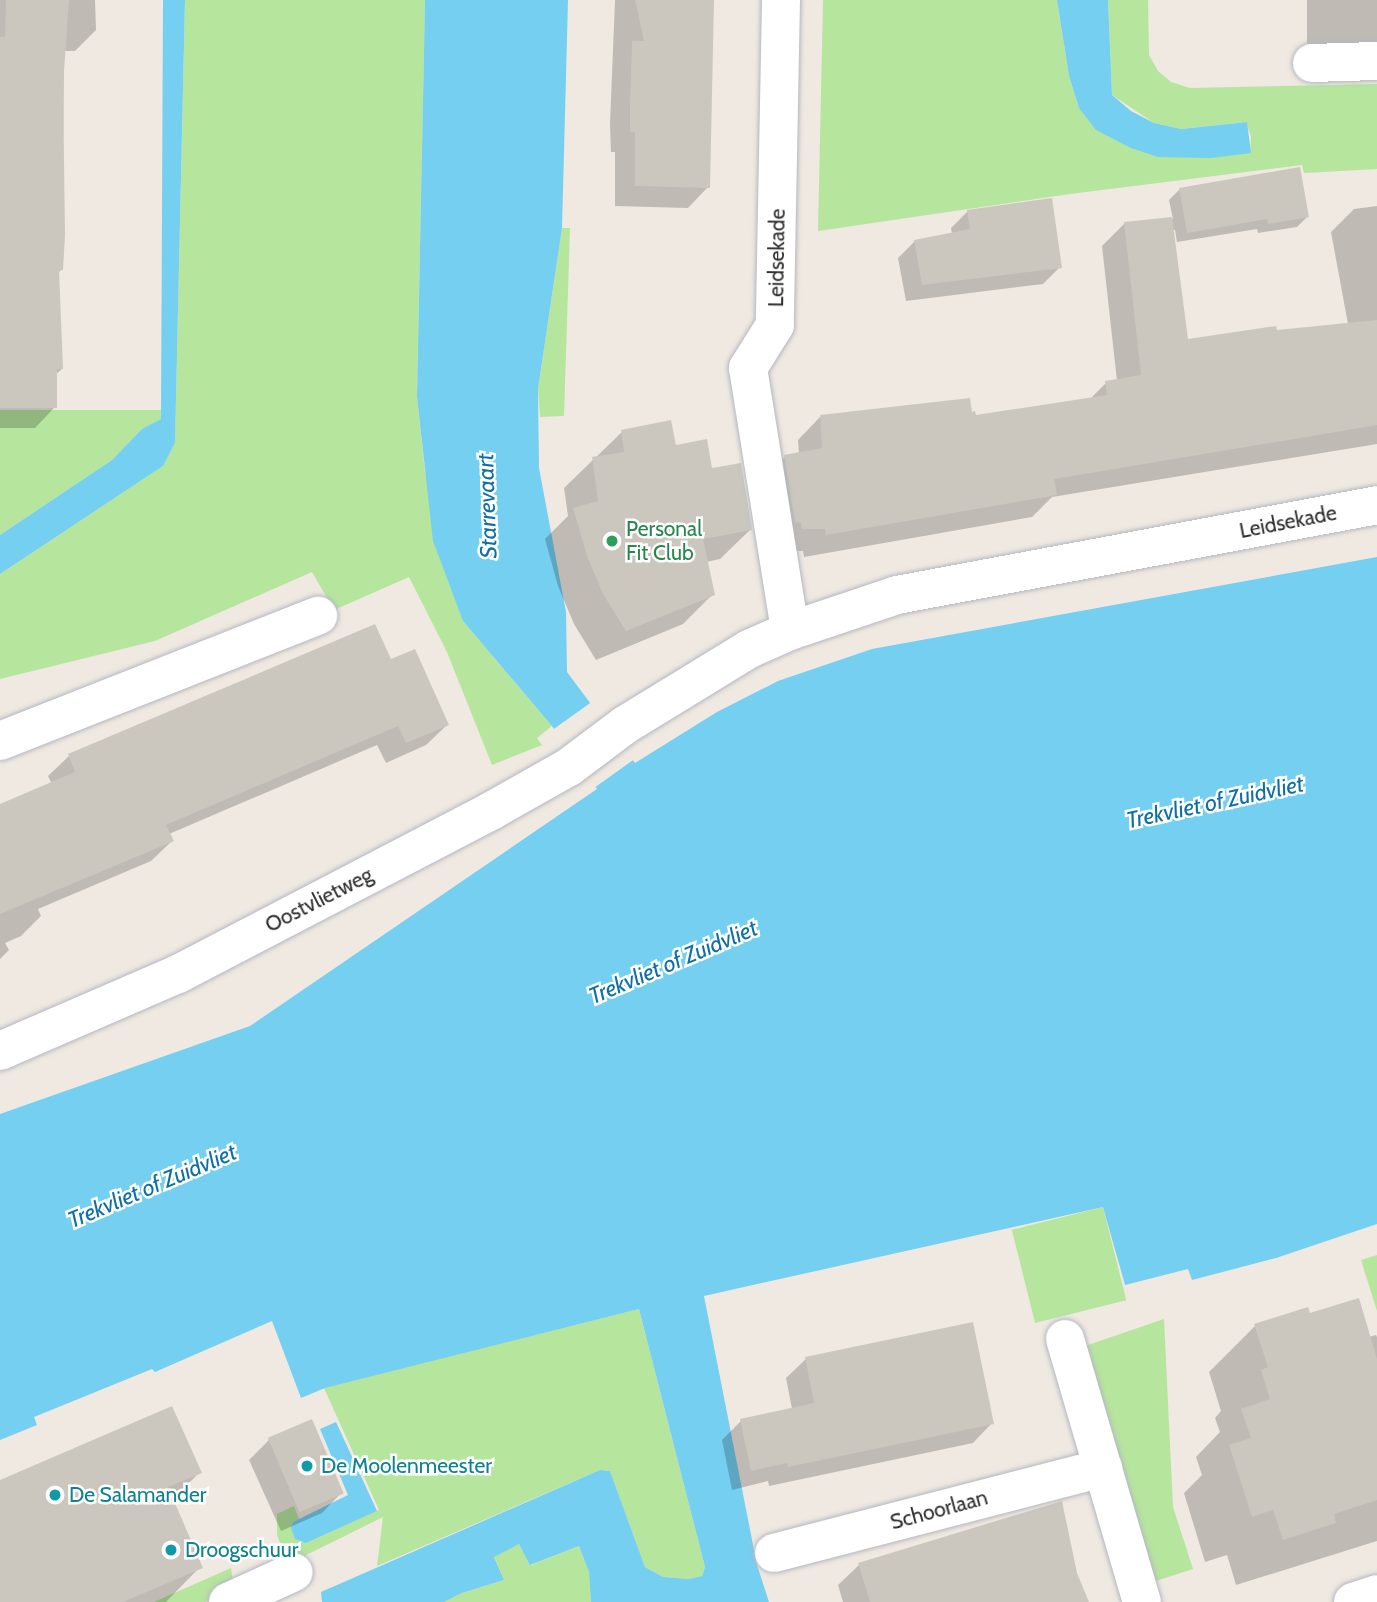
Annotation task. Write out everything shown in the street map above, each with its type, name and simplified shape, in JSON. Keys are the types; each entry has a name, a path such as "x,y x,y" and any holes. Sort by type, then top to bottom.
{"street":[{"name":"Leidsekade","path":"781,0 775,325 748,369 790,631"},
{"path":"1312,63 1377,61"},
{"name":"Leidsekade","path":"625,725 749,649 790,631 897,595 1377,505"},
{"path":"0,741 318,616"},
{"name":"Oostvlietweg","path":"0,1051 178,974 491,811 569,767 625,725"},
{"path":"1065,1339 1142,1602"},
{"name":"Schoorlaan","path":"774,1553 1103,1468"},
{"path":"228,1602 294,1572"},
{"path":"1353,1602 1377,1594"}],"green space":[{"path":"185,0 425,0 417,397 425,472 463,621 552,726 537,738 542,745 492,765 447,652 409,577 334,610 312,572 155,641 0,679 0,574 163,466 175,443"},
{"path":"823,0 1057,0 1069,76 1079,108 1250,153 1251,137 1246,122 1181,129 1154,123 1112,95 1108,0 1148,0 1149,55 1158,71 1171,82 1190,88 1377,84 1377,169 1304,173 1302,165 1070,194 818,231"},
{"path":"562,228 570,228 564,416 540,417 538,389"},
{"path":"0,410 161,410 161,419 142,429 112,460 0,535"},
{"path":"1103,1207 1126,1300 1035,1323 1012,1230"},
{"path":"1377,1255 1377,1311 1361,1260"},
{"path":"639,1309 705,1567 702,1576 689,1579 663,1577 645,1567 610,1471 600,1470 377,1566 383,1517 288,1564 277,1535 277,1514 294,1506 299,1519 293,1522 306,1543 379,1510 324,1388"},
{"path":"1164,1319 1173,1507 1193,1569 1156,1581 1085,1346"},
{"path":"519,1544 531,1565 579,1546 589,1572 591,1602 444,1602 462,1593 504,1580 494,1556"},
{"path":"231,1568 234,1589 205,1602 154,1602"}],"water":[{"path":"163,0 185,0 175,443 163,466 0,574 0,535 112,460 142,429 161,419"},
{"path":"425,0 568,0 562,228 538,389 539,468 566,612 567,672 635,763 717,712 778,681 872,649 1377,557 1377,1224 1276,1258 1192,1280 1188,1269 1125,1285 1103,1207 704,1296 757,1565 769,1602 591,1602 589,1572 579,1546 530,1565 519,1544 494,1557 504,1580 462,1593 444,1602 322,1602 321,1592 600,1470 610,1471 645,1567 663,1577 689,1579 702,1576 705,1567 639,1309 325,1388 301,1398 272,1321 155,1372 152,1369 34,1417 37,1425 0,1440 0,1114 250,1026 597,789 552,726 463,621 433,541 417,397"},
{"path":"1057,0 1108,0 1112,95 1131,111 1154,123 1181,129 1247,122 1251,153 1211,158 1158,157 1131,148 1096,130 1079,108 1069,76"},
{"path":"336,1422 377,1511 306,1543 295,1539 291,1528 293,1522 348,1495 320,1429"}],"pier":[{"path":"593,701 636,758 587,793 592,788 551,731"}],"building":[{"path":"6,0 69,0 63,86 65,235 63,270 59,270 63,369 57,369 57,408 0,408 0,37 5,37"},
{"path":"635,0 714,0 710,188 635,186 635,132 630,132 632,41 644,41"},
{"path":"1300,167 1309,217 1268,224 1267,219 1187,233 1179,188"},
{"path":"1052,198 1062,268 922,285 914,240 970,229 967,210"},
{"path":"1172,217 1188,339 1276,326 1277,330 1377,320 1377,425 1054,479 1057,495 826,535 825,529 802,529 801,522 795,523 784,455 822,448 820,415 970,398 972,412 975,411 976,415 1107,395 1105,381 1141,375 1124,222"},
{"path":"671,420 676,445 707,439 712,468 741,463 752,530 703,539 715,595 626,631 603,594 587,556 573,508 598,501 592,457 624,452 621,430"},
{"path":"375,624 391,659 415,649 449,725 406,743 398,726 166,825 174,841 0,914 0,804 75,772 68,754"},
{"path":"1359,1298 1377,1359 1377,1500 1334,1514 1336,1523 1283,1540 1273,1510 1252,1517 1229,1445 1251,1438 1241,1409 1270,1399 1261,1370 1268,1367 1254,1324 1308,1307 1310,1313"},
{"path":"973,1322 994,1424 788,1467 787,1463 751,1471 740,1419 814,1403 805,1357"},
{"path":"172,1406 202,1473 168,1487 203,1568 123,1602 0,1602 0,1480"},
{"name":"De Moolenmeester","path":"312,1419 344,1494 299,1512 268,1438"},
{"path":"1062,1501 1077,1573 1089,1602 870,1602 858,1563"}],"place":[{"name":"Personal Fit Club","path":"612,541"},
{"name":"De Moolenmeester","path":"307,1466"},
{"name":"De Salamander","path":"55,1495"},
{"name":"Droogschuur","path":"171,1550"}],"water label":[{"name":"Starrevaart","path":"487,506"},
{"name":"Trekvliet of Zuidvliet","path":"1215,802"},
{"name":"Trekvliet of Zuidvliet","path":"673,962"},
{"name":"Trekvliet of Zuidvliet","path":"152,1186"}]}
